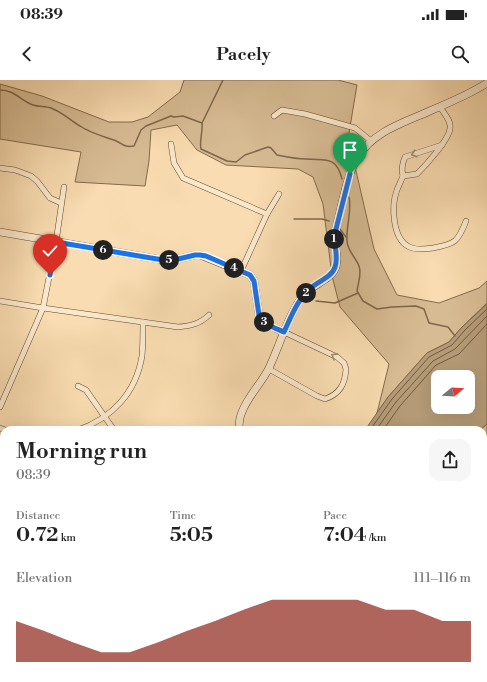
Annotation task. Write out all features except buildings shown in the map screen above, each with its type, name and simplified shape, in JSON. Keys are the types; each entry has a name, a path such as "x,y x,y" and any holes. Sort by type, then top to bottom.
{"street":[{"path":"239,426 242,410 269,369 284,332 301,298 327,277 335,268 335,233 350,174 358,156 371,141 392,128 473,92 487,83"},
{"path":"404,176 417,174 442,144 450,129 450,124 440,107"},
{"path":"274,116 282,110 316,116 355,128 371,141"},
{"path":"171,144 174,162 182,178 267,214"},
{"path":"442,144 405,157 402,164 404,176 397,191 394,205 394,219 402,241 411,248 424,249 451,244 461,235 466,221"},
{"path":"0,168 15,170 31,176 37,181 50,198 61,203"},
{"path":"0,407 43,308 56,242 64,187"},
{"path":"241,271 267,214 279,194"},
{"path":"0,232 163,260 174,260 200,255 241,271 250,275 254,281 259,315 264,322 337,357 346,369 341,388 325,399 269,369"},
{"path":"0,301 178,327 200,322 209,315"},
{"path":"87,426 106,417 120,405 131,388 138,373 142,356 143,322"},
{"path":"78,386 86,390 112,426"}],"shaded area":[{"path":"184,80 338,80 357,85 349,133 351,149 374,249 397,295 439,303 479,288 487,281 487,303 449,342 427,353 388,397 377,413 389,364 340,307 332,276 323,204 313,177 298,169 226,165 197,150 177,125 151,130 149,161 145,186 75,182 81,152 0,139 0,84 42,96 109,122 132,122 148,117 180,92"}],"water":[{"path":"487,304 487,424 485,426 368,426 388,397 427,353 449,342 462,327"}],"waterway":[{"path":"202,123 223,80"},
{"path":"0,90 10,92 33,105 49,107 88,131 117,141 125,146 134,146 141,130 146,126 171,116 183,116 202,123 200,143 201,149 227,161 236,162 245,155 268,147 271,148 277,155 329,161 337,166 342,179"},
{"path":"349,197 350,208 347,244 360,269 357,291 363,301 377,309 416,306 424,309 429,323 448,327 455,336"},
{"path":"294,219 322,219 329,221"},
{"path":"340,229 346,237"},
{"path":"316,301 335,303 358,293"}],"route":[{"path":"50,275 56,242 163,260 174,260 195,255 206,256 250,275 254,281 259,315 261,319 284,332 301,298 311,288 332,273 335,268 336,257 334,238 350,174"}]}
